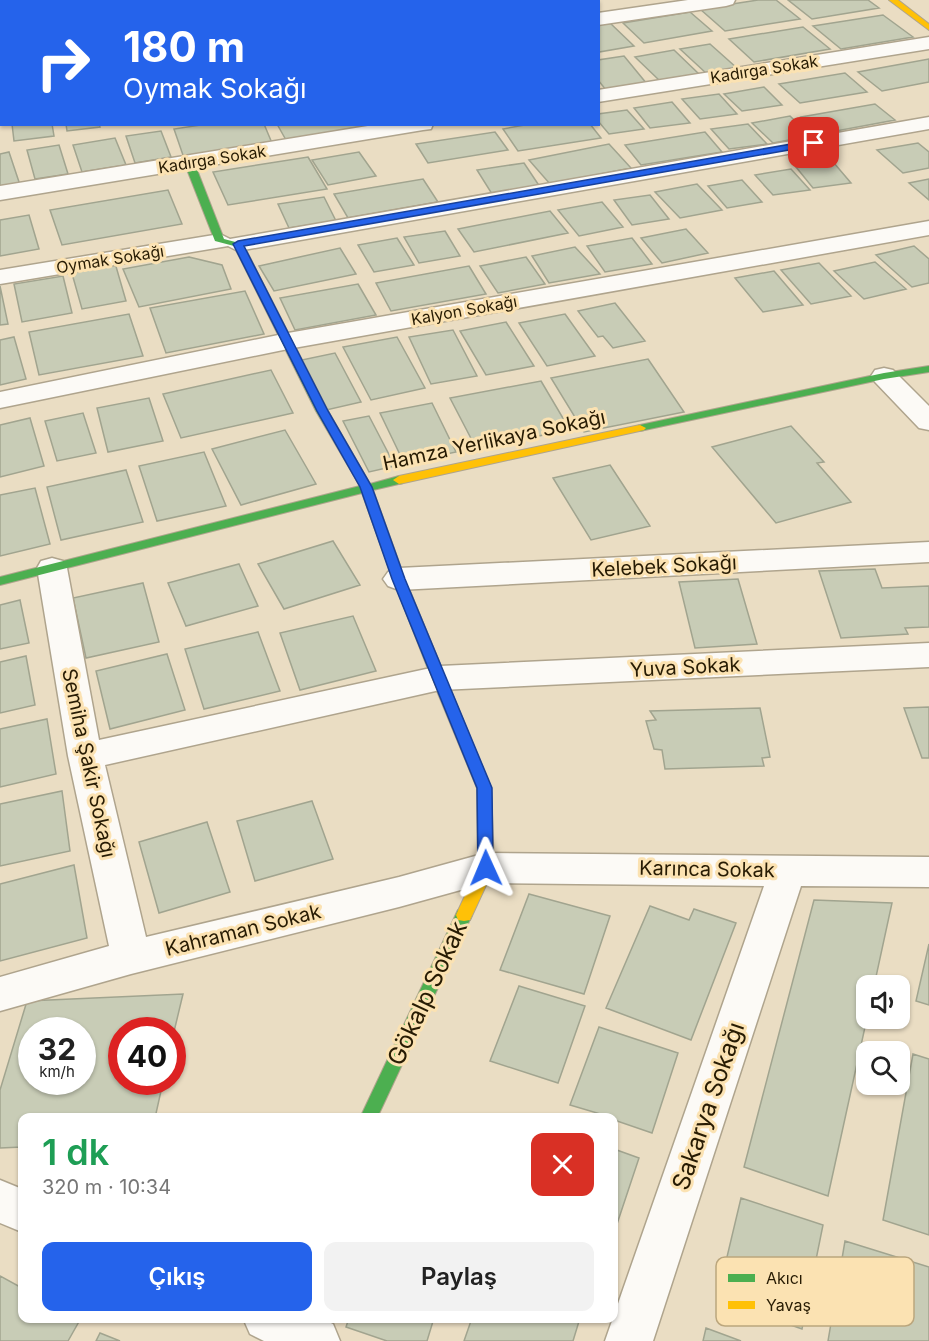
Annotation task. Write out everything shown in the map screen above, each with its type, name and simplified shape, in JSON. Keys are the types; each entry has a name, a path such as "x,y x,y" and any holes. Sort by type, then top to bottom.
{"street":[{"path":"600,19 726,0"},
{"path":"893,0 929,28"},
{"name":"Kadırga Sokak","path":"600,96 929,43"},
{"name":"Oymak Sokağı","path":"0,277 229,243 929,123"},
{"name":"Kadırga Sokak","path":"0,193 411,126"},
{"path":"189,162 229,243 288,341 322,411 366,487 399,579 484,788 486,868"},
{"name":"Kalyon Sokağı","path":"0,400 288,341 929,228"},
{"name":"Hamza Yerlikaya Sokağı","path":"0,581 366,487 884,376 929,369"},
{"path":"884,376 929,422"},
{"name":"Kelebek Sokağı","path":"399,579 929,552"},
{"name":"Semiha Şakir Sokağı","path":"52,568 85,756 131,957"},
{"name":"Yuva Sokak","path":"85,756 440,678 929,656"},
{"name":"Karınca Sokak","path":"486,868 929,872"},
{"name":"Kahraman Sokak","path":"0,994 131,957 399,892 486,868"},
{"name":"Gökalp Sokak","path":"370,1113 486,868"},
{"name":"Sakarya Sokağı","path":"629,1341 788,870"},
{"path":"0,1201 18,1209"},
{"path":"268,1325 316,1341"}],"building":[{"path":"758,0 776,0 800,19 725,31 700,9"},
{"path":"788,0 868,0 879,8 812,19"},
{"path":"690,12 712,31 644,43 623,23"},
{"path":"883,15 913,37 841,49 813,26"},
{"path":"609,22 634,46 600,52 600,23"},
{"path":"803,27 830,49 754,62 729,39"},
{"path":"710,44 738,69 707,74 680,49"},
{"path":"674,50 700,75 660,81 635,57"},
{"path":"624,56 647,84 606,90 600,82 600,60"},
{"path":"929,59 929,82 882,91 858,72"},
{"path":"845,73 867,92 800,103 779,84"},
{"path":"764,87 782,105 742,111 724,94"},
{"path":"719,94 737,114 700,119 682,99"},
{"path":"672,102 690,123 650,128 634,108"},
{"path":"875,104 895,120 820,134 801,117"},
{"path":"627,110 644,129 609,134 600,123 600,114"},
{"path":"790,116 811,136 773,143 752,123"},
{"path":"748,124 767,144 729,149 711,129"},
{"path":"12,126 52,126 54,136 14,141"},
{"path":"66,126 100,127 67,131"},
{"path":"194,126 265,126 274,148 185,161 174,129"},
{"path":"278,126 365,126 286,140"},
{"path":"519,126 592,126 601,138 518,151 503,129"},
{"path":"161,131 171,157 135,163 126,136"},
{"path":"495,132 508,150 428,163 416,144"},
{"path":"705,132 722,152 641,165 625,145"},
{"path":"115,138 126,165 82,172 73,145"},
{"path":"918,143 929,152 929,168 903,173 877,150"},
{"path":"609,144 631,168 550,184 529,160"},
{"path":"59,145 68,174 35,179 27,150"},
{"path":"9,152 20,185 0,188 0,154"},
{"path":"359,152 376,176 328,185 312,160"},
{"path":"308,157 327,189 228,205 213,172"},
{"path":"524,163 540,187 492,194 477,170"},
{"path":"834,163 851,183 813,188 796,167"},
{"path":"791,169 810,190 773,195 755,175"},
{"path":"423,179 438,202 348,218 334,194"},
{"path":"929,179 929,200 909,183"},
{"path":"742,180 762,202 727,208 708,186"},
{"path":"697,184 722,210 680,218 655,192"},
{"path":"168,190 182,224 62,245 50,210"},
{"path":"650,195 669,219 632,225 614,200"},
{"path":"324,197 336,221 289,228 278,204"},
{"path":"602,202 623,227 579,236 558,210"},
{"path":"550,211 568,233 474,252 458,229"},
{"path":"29,215 39,249 0,256 0,220"},
{"path":"686,229 708,253 662,263 641,238"},
{"path":"445,231 460,256 419,263 404,237"},
{"path":"397,238 414,265 374,272 358,245"},
{"path":"632,238 652,264 605,272 587,246"},
{"path":"914,246 929,259 929,283 912,287 876,255"},
{"path":"575,247 600,274 549,283 532,256"},
{"path":"340,248 356,274 274,291 259,266"},
{"path":"189,257 222,265 231,289 139,307 123,269"},
{"path":"526,257 545,284 498,293 480,266"},
{"path":"875,262 906,289 864,299 834,271"},
{"path":"115,263 126,301 82,309 71,270"},
{"path":"819,263 851,296 811,304 781,270"},
{"path":"469,266 486,294 391,311 376,283"},
{"path":"774,271 803,305 763,312 735,278"},
{"path":"63,276 72,313 22,322 14,284"},
{"path":"358,284 376,315 295,330 280,298"},
{"path":"0,286 8,324 0,325"},
{"path":"245,291 264,334 166,353 150,308"},
{"path":"615,303 645,341 613,348 603,336 598,337 578,311"},
{"path":"129,314 143,356 39,375 29,332"},
{"path":"565,314 595,356 547,366 519,323"},
{"path":"506,322 534,366 486,375 460,331"},
{"path":"453,330 477,376 431,384 409,337"},
{"path":"14,337 26,379 0,385 0,340"},
{"path":"397,337 425,388 371,400 343,347"},
{"path":"335,353 361,402 322,411 297,361"},
{"path":"648,359 684,412 584,432 551,378"},
{"path":"271,370 293,413 181,438 163,394"},
{"path":"541,381 570,430 476,448 450,398"},
{"path":"149,398 163,441 108,452 97,408"},
{"path":"432,403 456,452 404,463 380,413"},
{"path":"83,413 96,453 57,461 45,421"},
{"path":"369,416 395,466 369,472 343,421"},
{"path":"30,418 44,466 0,477 0,425"},
{"path":"791,426 824,462 817,463 851,502 776,523 712,447"},
{"path":"285,430 316,484 241,505 212,449"},
{"path":"204,452 226,506 157,521 139,466"},
{"path":"610,465 650,526 591,540 553,478"},
{"path":"126,470 143,522 61,540 47,487"},
{"path":"35,488 50,544 0,556 0,495"},
{"path":"333,541 360,585 284,609 258,564"},
{"path":"239,564 258,606 186,626 168,583"},
{"path":"875,569 882,588 929,586 929,627 905,628 908,634 841,638 819,571"},
{"path":"738,579 757,644 695,648 679,582"},
{"path":"143,583 159,642 86,658 73,598"},
{"path":"20,600 29,643 0,649 0,605"},
{"path":"353,616 376,671 300,690 280,633"},
{"path":"258,632 280,691 204,709 185,649"},
{"path":"167,654 185,710 110,729 96,671"},
{"path":"26,656 35,705 0,713 0,662"},
{"path":"929,707 929,758 922,758 904,708"},
{"path":"760,708 770,757 762,758 764,766 665,769 662,750 654,749 646,721 656,720 650,711"},
{"path":"47,719 56,774 0,787 0,729"},
{"path":"62,791 70,851 0,866 0,804"},
{"path":"312,801 333,859 255,881 237,821"},
{"path":"207,822 230,892 159,913 139,842"},
{"path":"74,865 87,938 0,961 0,884"},
{"path":"529,894 610,916 584,994 500,970"},
{"path":"814,900 892,903 876,975 856,975 856,1029 865,1029 862,1041 856,1041 856,1068 828,1196 744,1167"},
{"path":"650,906 689,920 694,909 736,923 691,1040 606,1008"},
{"path":"929,944 929,1005 916,1001"},
{"path":"519,986 585,1006 558,1083 490,1061"},
{"path":"183,994 178,1017 108,1017 108,1095 160,1095 156,1113 18,1113 18,1147 0,1148 0,1090 18,1031 18,1095 96,1095 96,1017 22,1017 27,1001"},
{"path":"599,1027 678,1053 652,1133 618,1121 618,1113 597,1113 570,1105"},
{"path":"913,1054 929,1059 929,1235 883,1220 906,1095 910,1095"},
{"path":"618,1150 639,1158 618,1221"},
{"path":"741,1198 823,1225 817,1257 727,1257"},
{"path":"845,1241 897,1257 842,1257"},
{"path":"914,1262 929,1267 929,1341 828,1341 831,1326 914,1326"},
{"path":"0,1276 18,1286 18,1323 78,1323 68,1341 0,1341"},
{"path":"347,1323 432,1323 427,1341 387,1341 346,1327"},
{"path":"470,1323 578,1323 573,1341 464,1341"},
{"path":"706,1328 741,1341 703,1341"},
{"path":"100,1333 120,1341 96,1341"}],"traffic: fast":[{"path":"189,162 220,241 238,244 322,411 366,487 435,669"},
{"path":"640,428 884,376 929,369"},
{"path":"0,581 399,480"},
{"path":"370,1113 464,915"}],"traffic: slow":[{"path":"893,0 929,28"},
{"path":"399,480 640,428"},
{"path":"435,669 484,788 486,868 464,915"}],"route":[{"path":"486,868 484,788 399,579 366,487 322,411 238,244 814,143"}]}
